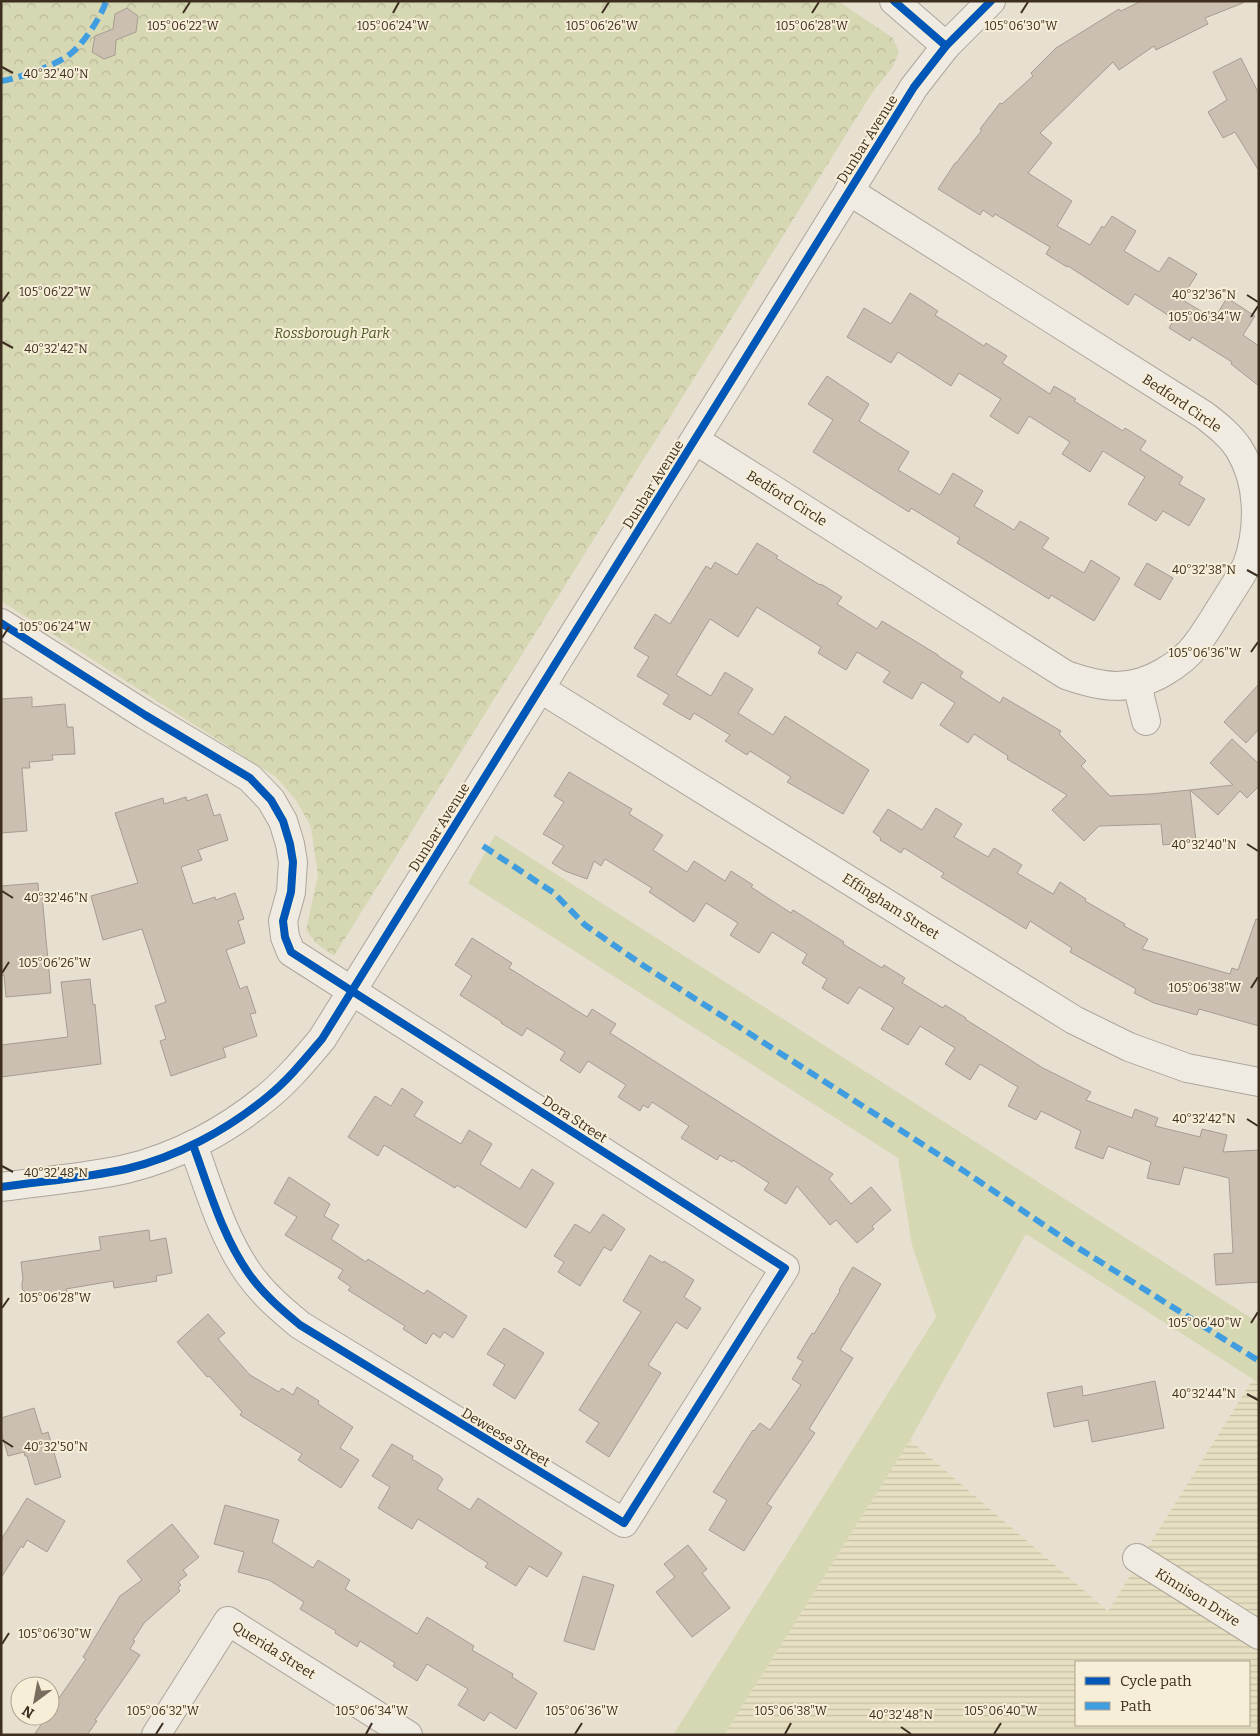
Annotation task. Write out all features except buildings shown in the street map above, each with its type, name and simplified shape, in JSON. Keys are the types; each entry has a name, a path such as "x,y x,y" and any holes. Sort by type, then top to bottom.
{"street":[{"path":"894,1 946,46"},
{"name":"Dunbar Avenue","path":"1,1187 128,1168 193,1145 234,1122 268,1096 295,1071 322,1039 914,87 946,46 991,1"},
{"name":"Bedford Circle","path":"694,440 1066,674 1087,682 1109,686 1137,684 1156,677 1175,666 1195,647 1246,566 1255,543 1259,512 1257,494 1250,470 1239,449 1223,430 1204,415 849,191"},
{"path":"1,623 250,778 271,800 283,821 293,862 291,892 283,921 285,937 291,952 352,991"},
{"path":"1137,684 1146,721"},
{"name":"Effingham Street","path":"541,689 1074,1020 1129,1047 1188,1068 1259,1082"},
{"name":"Dora Street","path":"352,991 785,1268"},
{"name":"Deweese Street","path":"193,1145 229,1239 250,1274 276,1304 300,1325 624,1524 785,1268"},
{"name":"Kinnison Drive","path":"1137,1558 1259,1635"},
{"name":"Querida Street","path":"156,1735 228,1621 408,1735"}],"shaded area":[{"path":"1253,1379 1259,1383 1259,1735 724,1735 910,1440 1108,1611"}],"green space":[{"name":"Rossborough Park","path":"1,1 838,1 893,38 899,52 892,68 872,93 334,956 316,943 306,930 318,875 311,827 296,800 276,777 1,601"},
{"path":"495,835 1259,1323 1259,1383 1026,1234 910,1440 724,1735 673,1735 936,1317 912,1245 898,1158 468,883"}],"marked path":[{"path":"1,81 36,71 69,55 80,45 91,30 106,1"},
{"path":"483,846 554,893 585,925 644,966 958,1167 1075,1246 1259,1361"}],"cycle path":[{"path":"894,1 946,46"},
{"path":"1,1187 126,1169 182,1150 201,1141 252,1109 275,1090 303,1062 322,1039 914,87 946,46 991,1"},
{"path":"1,623 145,715 250,778 271,800 283,821 293,862 291,892 283,921 285,937 291,952 785,1268 624,1523 300,1325 286,1314 260,1288 239,1259 217,1211 193,1145"}]}
